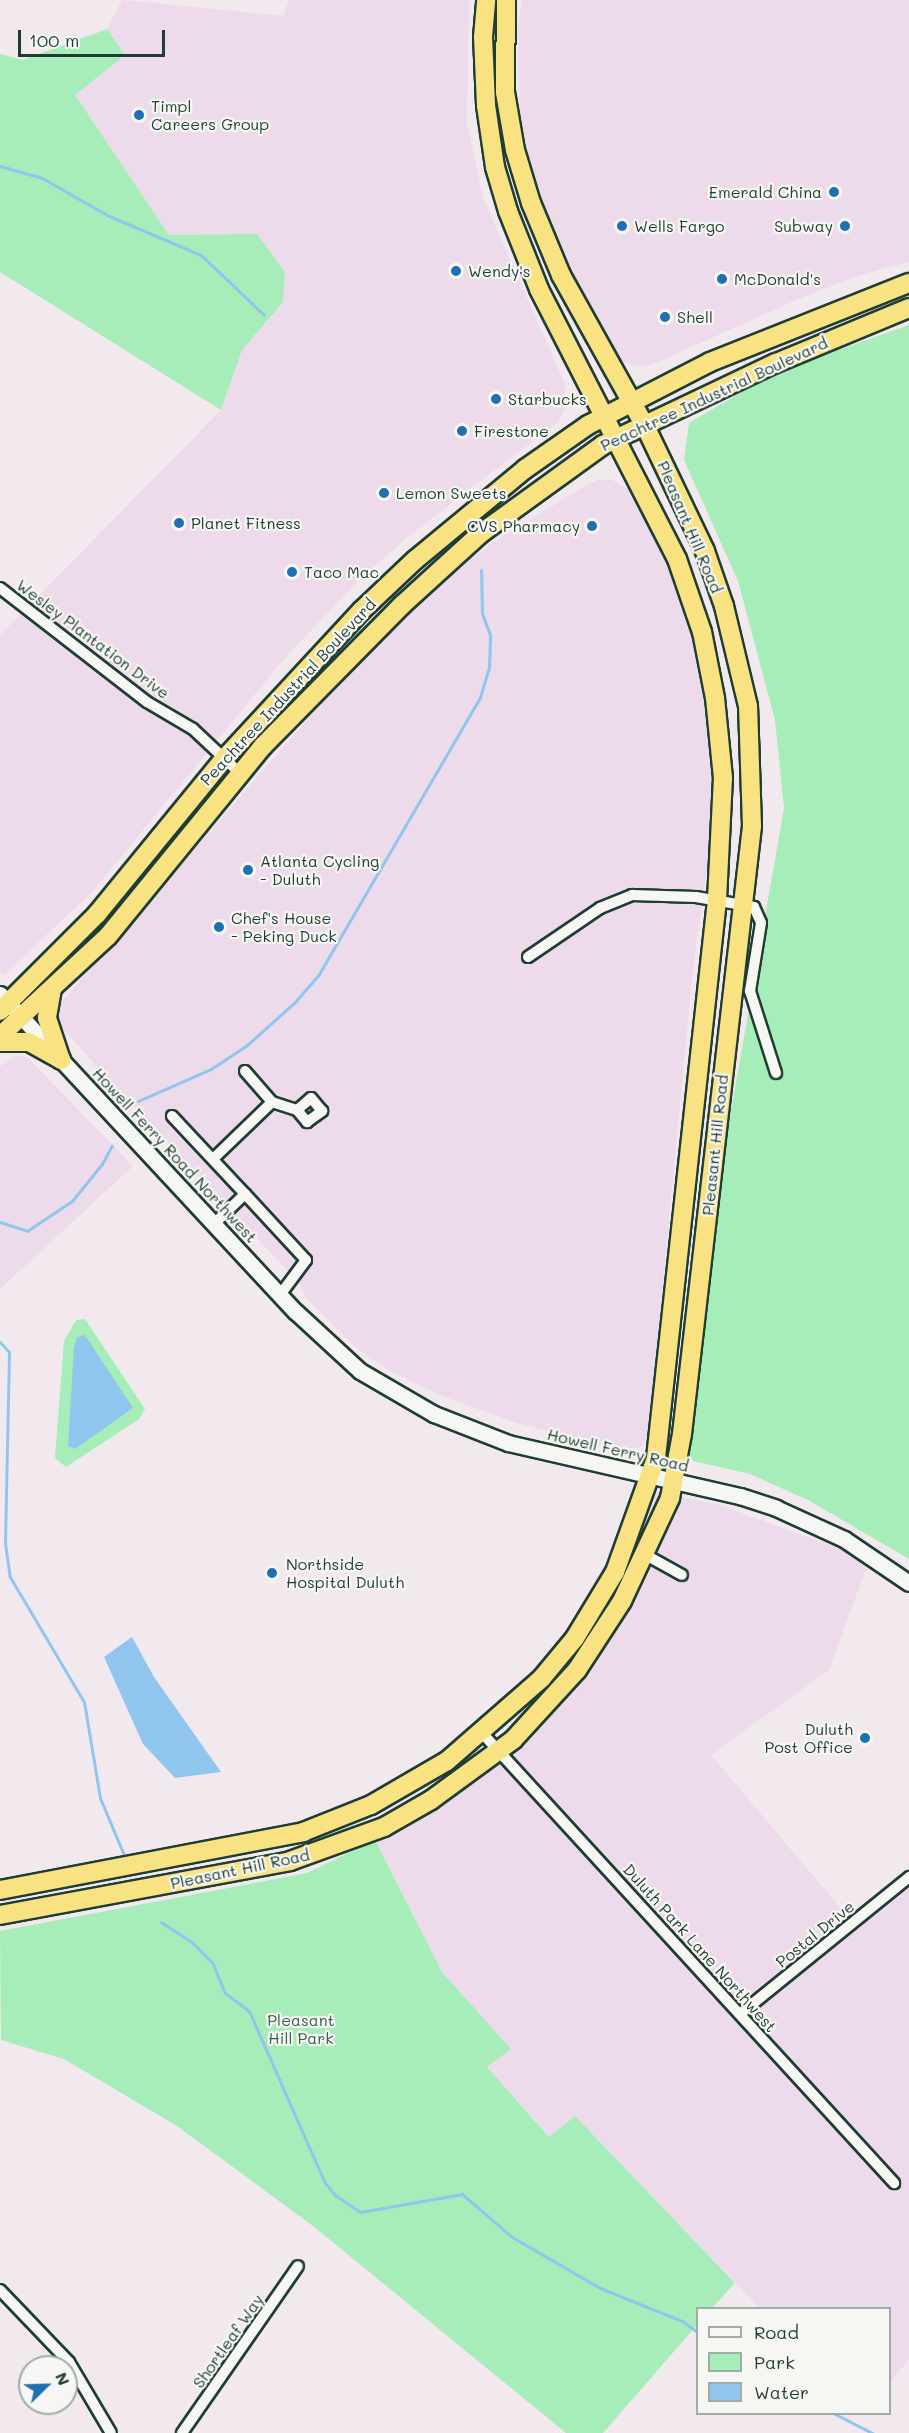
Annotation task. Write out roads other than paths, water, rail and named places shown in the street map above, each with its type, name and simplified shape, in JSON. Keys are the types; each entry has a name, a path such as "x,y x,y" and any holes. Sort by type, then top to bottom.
{"highway":[{"name":"Pleasant Hill Road","path":"0,1890 303,1832 392,1794 483,1734 542,1679 584,1624 615,1572 656,1458 717,900 723,778 710,663 677,559 539,289 508,211 495,167 486,105 483,37 486,0"},
{"name":"Pleasant Hill Road","path":"0,1915 311,1855 393,1821 431,1800 500,1751 577,1670 646,1555 674,1482 752,826 748,706 724,606 708,560 645,426 561,275 531,203 515,150 505,93 506,0"},
{"name":"Peachtree Industrial Boulevard","path":"3,1003 97,914 224,759 321,652 415,560 525,469 605,416 757,341 909,282"},
{"name":"Peachtree Industrial Boulevard","path":"0,1036 108,936 263,746 402,605 480,534 537,490 617,438 776,363 909,308"},
{"path":"52,989 47,1018 61,1060"},
{"path":"0,1042 29,1042 61,1060"}],"street":[{"name":"Wesley Plantation Drive","path":"0,588 147,702 193,729 241,774"},
{"path":"528,957 600,908 632,894 742,904 759,912 761,923 750,992 776,1073"},
{"name":"Howell Ferry Road Northwest","path":"3,1003 21,1017 324,1341"},
{"path":"245,1071 273,1102 297,1110"},
{"path":"213,1159 273,1102"},
{"path":"172,1116 306,1260 280,1295"},
{"path":"215,1223 245,1194"},
{"name":"Howell Ferry Road","path":"324,1341 401,1397 469,1429 537,1450 776,1508 844,1539 909,1583"},
{"path":"646,1555 682,1575"},
{"name":"Duluth Park Lane Northwest","path":"483,1734 894,2183"},
{"name":"Postal Drive","path":"740,2014 909,1877"},
{"name":"Shortleaf Way","path":"182,2433 298,2266"},
{"path":"0,2290 69,2362 111,2433"}],"water":[{"path":"85,1335 133,1408 75,1449 68,1446 74,1347 77,1337"},
{"path":"132,1637 154,1677 221,1772 175,1778 143,1744 104,1657"}],"waterway":[{"path":"0,166 42,178 109,216 201,255 264,315"},
{"path":"138,1101 211,1069 247,1045 295,1002 319,974 480,697 489,668 490,635 482,613 481,570"},
{"path":"0,1222 27,1231 72,1201 102,1164 112,1145"},
{"path":"0,1342 9,1352 5,1543 10,1577 84,1702 100,1798 124,1855"},
{"path":"161,1922 192,1942 213,1964 225,1993 249,2011 325,2183 335,2195 360,2212 462,2194 512,2237 600,2288 682,2321 696,2331"},
{"path":"837,2415 872,2433"}],"place":[{"name":"Timpl Careers Group","path":"139,115"},
{"name":"Emerald China","path":"834,192"},
{"name":"Wells Fargo","path":"622,226"},
{"name":"Subway","path":"845,226"},
{"name":"Wendy's","path":"456,271"},
{"name":"McDonald's","path":"722,279"},
{"name":"Shell","path":"665,317"},
{"name":"Starbucks","path":"496,399"},
{"name":"Firestone","path":"462,431"},
{"name":"Lemon Sweets","path":"384,493"},
{"name":"Planet Fitness","path":"179,523"},
{"name":"CVS Pharmacy","path":"592,526"},
{"name":"Taco Mac","path":"292,572"},
{"name":"Atlanta Cycling - Duluth","path":"248,870"},
{"name":"Chef's House - Peking Duck","path":"219,927"},
{"name":"Northside Hospital Duluth","path":"272,1573"},
{"name":"Duluth Post Office","path":"865,1738"}],"park label":[{"name":"Pleasant Hill Park","path":"301,2029"}]}
